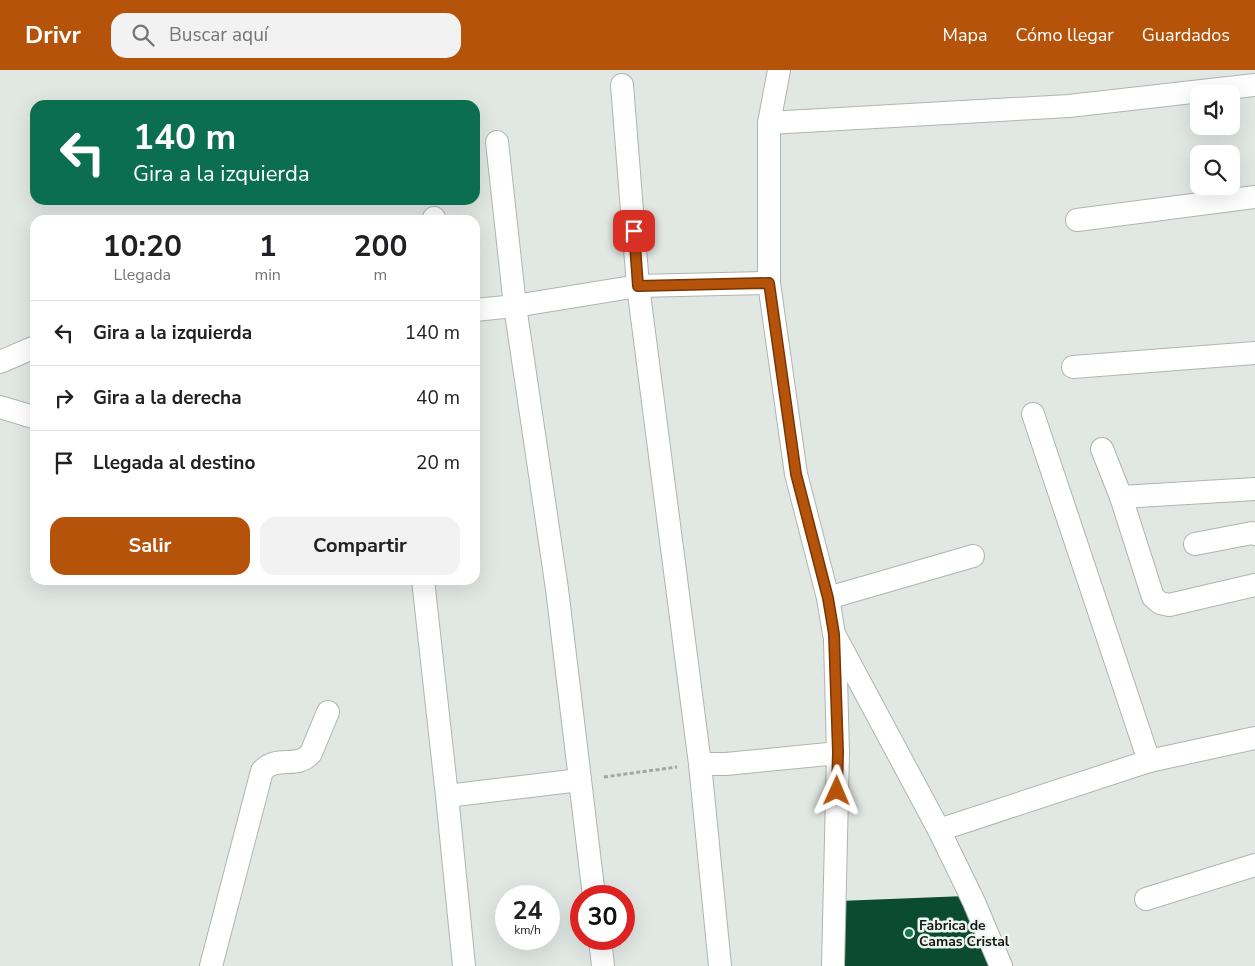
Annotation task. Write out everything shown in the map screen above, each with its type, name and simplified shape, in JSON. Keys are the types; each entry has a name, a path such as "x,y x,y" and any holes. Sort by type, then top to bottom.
{"street":[{"path":"779,70 769,124 769,283 796,474 828,598 834,634 838,752 833,966"},
{"path":"622,85 638,286 700,764 720,966"},
{"path":"769,124 1069,106 1255,85"},
{"path":"497,142 515,306 557,589 593,885"},
{"path":"1077,220 1255,197"},
{"path":"480,310 515,306 638,286 769,283"},
{"path":"0,362 30,349"},
{"path":"1073,367 1255,353"},
{"path":"0,406 30,417"},
{"path":"1033,414 1149,761"},
{"path":"1102,449 1121,497 1153,598 1160,603 1169,605 1255,585"},
{"path":"1121,497 1255,489"},
{"path":"1195,544 1255,534"},
{"path":"828,598 973,556"},
{"path":"424,585 464,966"},
{"path":"834,634 939,830 974,902 1001,966"},
{"path":"211,966 262,771 273,763 297,762 307,758 311,753 328,712"},
{"path":"939,830 1149,761 1255,738"},
{"path":"700,764 726,764 838,752"},
{"path":"447,796 580,780"},
{"path":"1146,899 1255,865"},
{"path":"601,950 603,966"}],"path":[{"path":"580,780 700,764"}],"building":[{"name":"Fabrica de Camas Cristal","path":"966,896 992,966 838,966 839,901"}],"place":[{"name":"Fabrica de Camas Cristal","path":"909,933"}],"route":[{"path":"634,231 638,286 769,283 796,474 828,598 834,634 838,752 837,791"}]}
